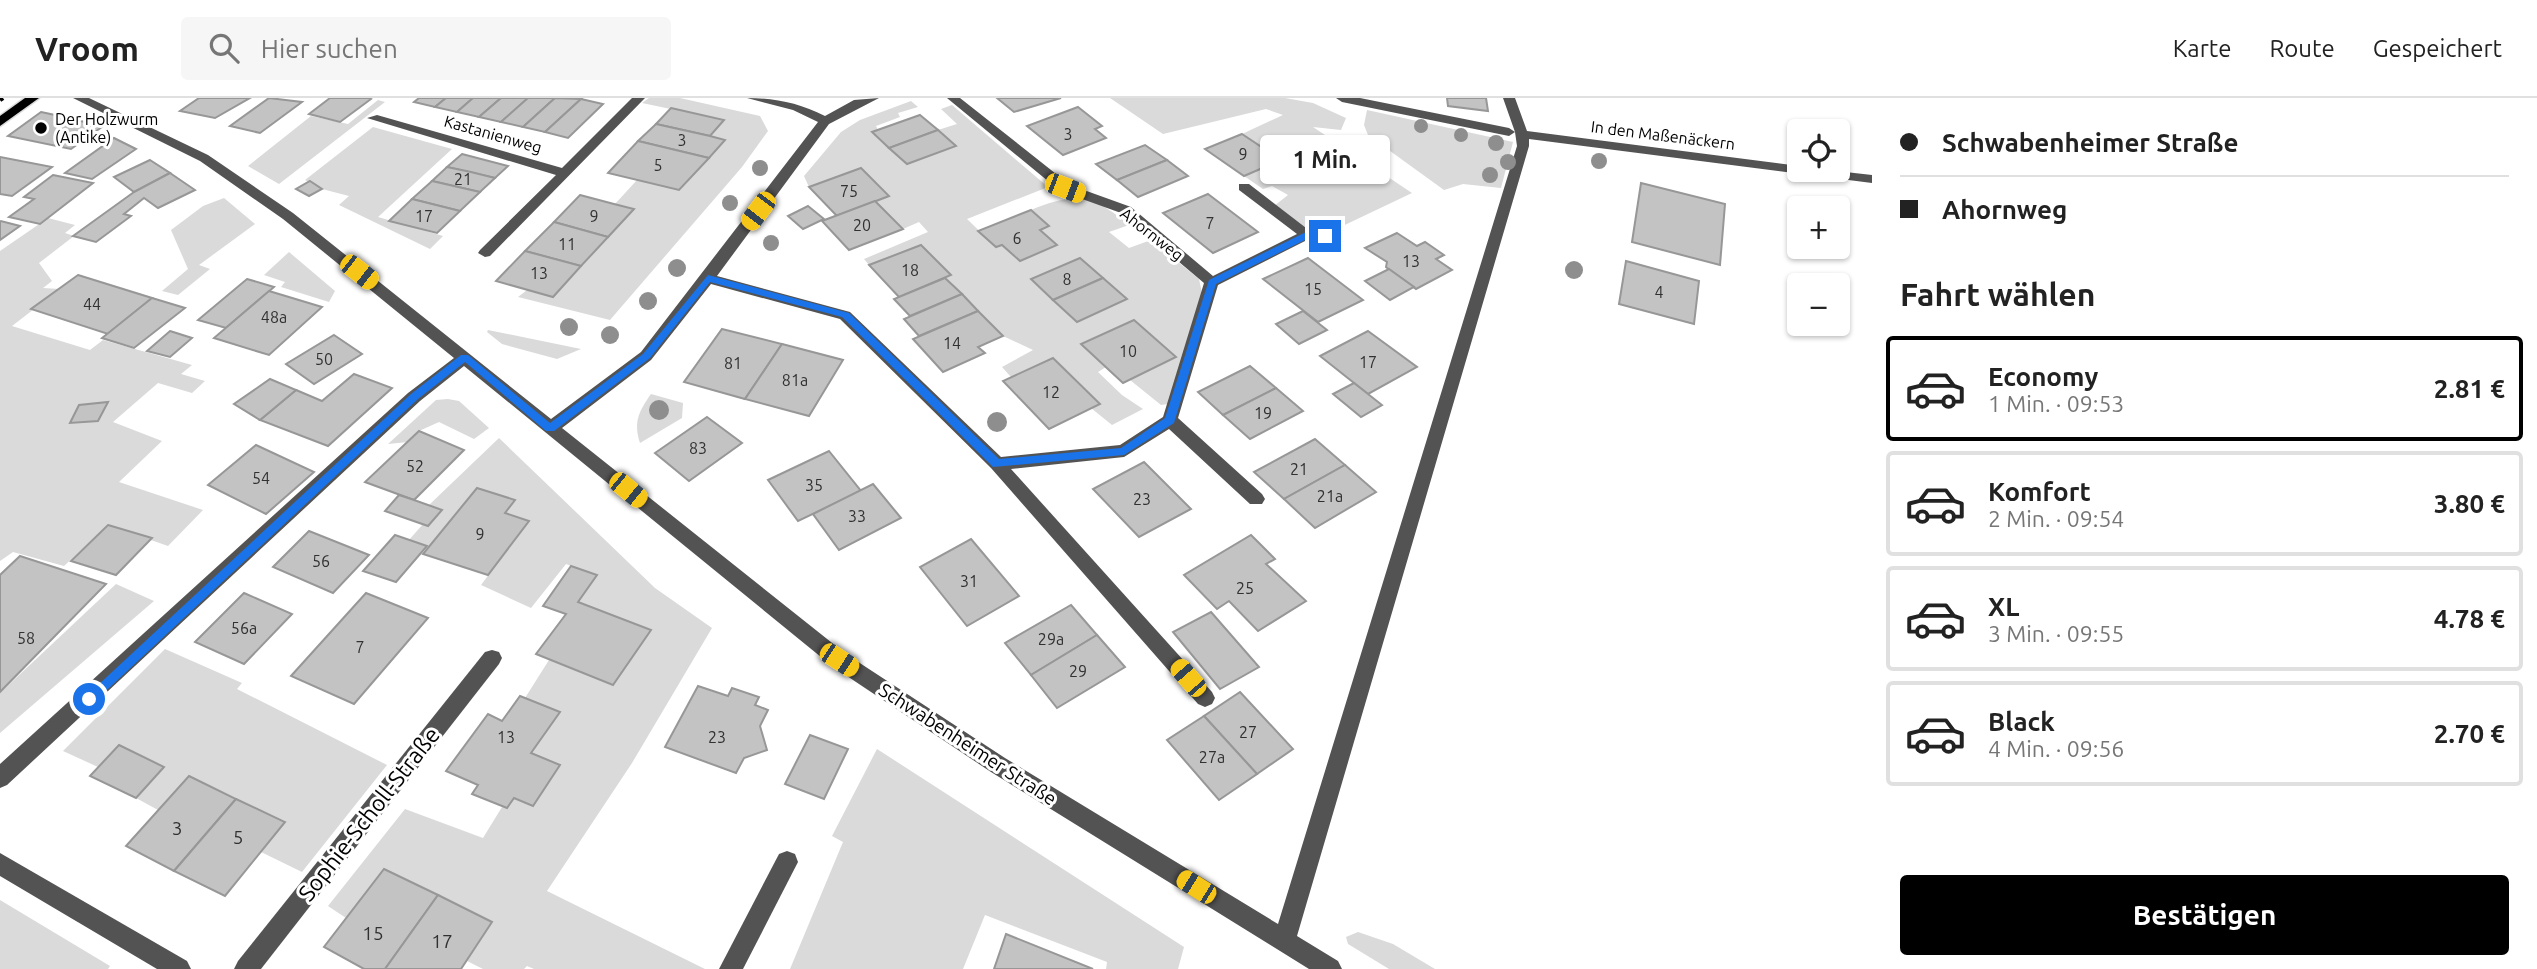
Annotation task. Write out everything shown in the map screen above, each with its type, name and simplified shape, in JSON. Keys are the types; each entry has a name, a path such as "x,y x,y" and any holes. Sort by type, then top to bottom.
{"main road":[{"path":"0,122 33,98"}],"street":[{"name":"Schwabenheimer Straße","path":"79,98 93,102 204,158 288,216 839,660 998,765 1330,969"},
{"name":"Kastanienweg","path":"485,253 639,98"},
{"path":"753,98 797,107 825,121"},
{"path":"550,429 646,356 825,121 873,98"},
{"name":"Ahornweg","path":"953,98 1065,188 1126,211 1212,282"},
{"name":"In den Maßenäckern","path":"1342,98 1515,133 1787,168"},
{"path":"1284,942 1523,146 1515,133 1509,98"},
{"name":"Kastanienweg","path":"373,118 564,173"},
{"name":"In den Maßenäckern","path":"1850,176 1872,179"},
{"path":"1244,187 1307,235"},
{"path":"997,464 1124,451 1170,420 1212,282 1307,235 1325,236"},
{"path":"708,278 845,315 997,464 1206,698"},
{"path":"0,778 414,397 465,357"},
{"path":"1170,420 1256,499"},
{"name":"Sophie-Scholl-Straße","path":"246,969 492,658"},
{"path":"731,969 788,862"},
{"path":"0,864 179,969"}],"shaded area":[{"path":"649,98 680,98 760,116 768,131 742,167 610,320 518,297 633,209 615,204 637,180 679,190 725,140 710,136 723,120 642,103"},
{"path":"1110,98 1285,98 1313,103 1346,118 1341,130 1313,127 1412,193 1330,232 1303,227 1274,206 1288,195 1272,186 1263,189 1244,176 1280,160 1242,134 1283,115 1266,109 1163,134"},
{"path":"378,100 385,102 279,184 248,166 311,116 348,124"},
{"path":"911,101 918,107 898,113 900,117 876,126 878,130 873,132 907,164 955,146 938,130 957,124 941,109 952,105 1048,187 967,219 996,247 1002,245 1020,261 1056,246 1040,230 1049,226 1031,210 1060,200 1083,199 1104,207 1129,225 1109,232 1129,248 1151,240 1199,279 1203,298 1168,404 1161,405 1130,380 1176,357 1134,320 1082,344 1106,367 1098,372 1122,395 1143,409 1112,425 1091,408 1100,403 1054,358 1011,377 1002,367 1033,350 1003,336 945,278 951,275 869,265 864,259 928,232 919,222 903,229 875,201 888,195 861,169 809,187 804,176 841,132 860,120","holes":["1080,258 1127,299 1077,322 1031,280"]},
{"path":"1367,110 1513,142 1501,188 1463,184 1444,190 1368,135 1364,125"},
{"path":"373,127 452,149 378,217 443,236 430,249 339,205 349,196 322,189 305,180"},
{"path":"224,198 255,224 199,265 210,269 178,295 162,291 188,269 171,230 203,206"},
{"path":"48,218 75,225 65,233 74,236 39,263 52,281 43,288 60,289 12,326 90,350 103,340 192,365 181,374 205,381 192,393 158,383 113,422 162,441 119,482 203,510 168,546 108,525 64,566 13,552 0,561 0,251"},
{"path":"289,252 335,291 329,302 281,287 285,282 264,275"},
{"path":"488,330 581,349 557,359 502,344 487,332"},
{"path":"651,394 683,403 682,418 640,443 638,417"},
{"path":"436,400 459,401 489,428 474,439 439,422 419,431 408,442 388,444"},
{"path":"499,438 655,588 712,628 632,763 547,891 705,969 534,969 527,966 524,969 483,969 467,961 492,922 384,869 346,918 328,906 405,809 483,838 502,807 507,808 514,798 533,806 560,766 531,753 559,712 525,698 549,660 613,685 650,630 578,602 571,566 566,564 531,608 481,585 529,521 505,513 515,500 477,488 429,546 409,540 423,524 428,525 442,510 429,505"},
{"path":"116,584 154,601 0,733 0,693"},
{"path":"165,649 242,683 237,689 387,765 302,872 261,852 285,821 189,776 158,810 136,798 163,767 119,745 98,767 63,751"},
{"path":"877,749 1184,947 1178,969 1106,969 1107,962 985,915 963,969 790,969 843,842 832,836"},
{"path":"0,900 110,966 108,969 0,969"},
{"path":"1358,932 1393,944 1435,969 1389,969 1348,944 1346,937"}],"building":[{"path":"199,98 250,98 215,118 180,111"},
{"path":"269,98 302,102 260,133 230,126"},
{"path":"330,98 371,99 340,122 309,114"},
{"path":"419,98 446,98 435,107 414,102"},
{"path":"446,98 473,98 457,112 435,107"},
{"path":"473,98 501,98 479,117 457,112"},
{"path":"501,98 528,98 501,122 479,117"},
{"path":"528,98 555,98 523,127 501,122"},
{"path":"555,98 581,99 545,132 523,127"},
{"path":"997,98 1061,98 1014,112"},
{"path":"1447,98 1486,98 1488,111 1448,106"},
{"path":"581,99 603,104 568,138 545,132"},
{"path":"1078,107 1102,126 1095,129 1106,138 1063,155 1027,126"},
{"path":"671,108 724,120 710,136 656,124"},
{"path":"41,112 102,127 71,149 8,136"},
{"path":"920,115 938,130 889,148 872,132"},
{"path":"656,124 725,140 709,158 638,141"},
{"path":"938,130 956,146 907,164 889,148"},
{"path":"1242,134 1281,160 1244,176 1205,149"},
{"path":"114,138 136,149 92,179 65,173"},
{"path":"638,141 709,158 679,190 608,173"},
{"path":"1145,145 1167,160 1117,180 1096,164"},
{"path":"462,154 508,166 495,178 447,167"},
{"path":"0,157 52,167 12,196 0,194"},
{"path":"150,160 170,173 134,192 114,177"},
{"path":"1167,160 1188,176 1138,197 1117,180"},
{"path":"447,167 495,178 480,192 432,181"},
{"path":"861,168 889,196 837,216 809,187"},
{"path":"170,173 195,190 158,208 144,198 124,214 131,216 96,242 73,236 134,192"},
{"path":"53,175 93,183 40,224 9,217 34,199 24,197"},
{"path":"310,181 322,189 309,196 296,189"},
{"path":"432,181 480,192 460,211 412,199"},
{"path":"1641,183 1725,204 1720,265 1632,242"},
{"path":"1208,194 1258,232 1213,253 1163,213"},
{"path":"580,195 634,209 608,237 554,222"},
{"path":"412,199 460,211 437,233 389,221"},
{"path":"875,201 903,229 849,250 822,221"},
{"path":"808,206 824,219 803,229 788,216"},
{"path":"1031,210 1049,226 1040,230 1057,245 1020,261 1002,245 996,247 978,231"},
{"path":"1,221 20,226 0,240"},
{"path":"554,222 608,237 581,266 525,251"},
{"path":"1397,233 1417,246 1425,242 1444,255 1436,259 1452,270 1416,289 1386,267 1387,262 1365,248"},
{"path":"921,245 951,275 899,297 869,265"},
{"path":"525,251 581,266 553,297 496,281"},
{"path":"1080,258 1103,278 1053,300 1031,279"},
{"path":"1308,258 1363,300 1318,322 1263,279"},
{"path":"1626,261 1699,281 1694,324 1619,304"},
{"path":"1389,269 1414,287 1390,300 1365,281"},
{"path":"78,275 152,298 108,334 31,309"},
{"path":"945,278 962,294 910,316 894,299"},
{"path":"1103,278 1127,299 1077,322 1053,300"},
{"path":"247,279 274,287 226,328 198,320"},
{"path":"269,291 322,307 269,355 214,338"},
{"path":"962,294 978,311 919,336 904,319"},
{"path":"152,298 185,308 134,348 102,338"},
{"path":"978,311 1003,336 978,347 985,353 943,372 913,339"},
{"path":"1303,311 1327,330 1299,344 1276,324"},
{"path":"1134,320 1176,357 1123,383 1081,344"},
{"path":"722,329 782,344 745,399 684,382"},
{"path":"170,331 192,338 170,357 147,351"},
{"path":"1368,331 1417,367 1368,394 1320,356"},
{"path":"334,335 362,354 314,384 286,364"},
{"path":"782,344 843,360 809,416 745,399"},
{"path":"1053,358 1100,404 1049,429 1003,381"},
{"path":"1250,366 1276,388 1223,415 1198,392"},
{"path":"354,374 392,388 328,446 260,420 296,390 322,401"},
{"path":"270,379 296,390 260,420 234,404"},
{"path":"1354,383 1382,405 1361,417 1333,394"},
{"path":"1276,388 1303,411 1250,439 1223,415"},
{"path":"108,402 98,421 70,423 79,405"},
{"path":"707,417 742,443 689,481 655,453"},
{"path":"419,431 464,450 414,500 365,482"},
{"path":"1315,439 1345,465 1284,499 1254,472"},
{"path":"256,445 314,472 266,514 208,485"},
{"path":"829,451 861,491 798,521 768,480"},
{"path":"1144,462 1191,509 1139,537 1093,489"},
{"path":"1345,465 1376,492 1315,528 1284,499"},
{"path":"873,484 901,518 839,550 813,514"},
{"path":"477,488 515,500 505,513 529,521 488,575 423,554"},
{"path":"399,495 442,510 428,526 385,511"},
{"path":"108,525 152,538 116,575 71,561"},
{"path":"309,531 369,555 333,593 273,567"},
{"path":"395,535 427,546 396,582 363,571"},
{"path":"1251,535 1275,559 1266,564 1306,601 1258,631 1229,601 1217,609 1184,575"},
{"path":"971,539 1019,596 967,626 920,567"},
{"path":"20,556 106,584 0,692 0,575"},
{"path":"571,566 597,575 578,602 651,630 613,685 536,654 566,614 543,606"},
{"path":"244,593 292,614 244,664 195,642"},
{"path":"366,593 428,618 354,704 291,676"},
{"path":"1071,605 1097,635 1031,675 1005,643"},
{"path":"1211,612 1259,667 1220,689 1173,632"},
{"path":"1097,635 1125,667 1057,708 1031,675"},
{"path":"698,686 728,696 732,688 759,697 755,705 768,710 760,726 767,750 744,758 736,773 665,747"},
{"path":"1240,692 1293,749 1257,774 1204,716"},
{"path":"520,696 560,712 531,753 560,765 533,806 514,798 507,808 472,794 478,785 446,771 488,714 502,721"},
{"path":"1204,716 1257,774 1219,800 1167,740"},
{"path":"810,735 848,749 824,799 785,784"},
{"path":"119,745 164,767 136,798 90,776"},
{"path":"189,776 236,799 174,871 126,846"},
{"path":"236,799 285,822 225,896 174,871"},
{"path":"384,869 438,895 385,969 364,969 324,947"},
{"path":"438,895 492,922 461,969 385,969"},
{"path":"1006,934 1093,969 994,969"}],"place":[{"name":"Der Holzwurm (Antike)","path":"41,128"}],"route":[{"path":"89,699 414,397 465,357 550,429 646,356 708,278 845,315 997,464 1124,451 1170,420 1212,282 1307,235 1325,236"}]}
